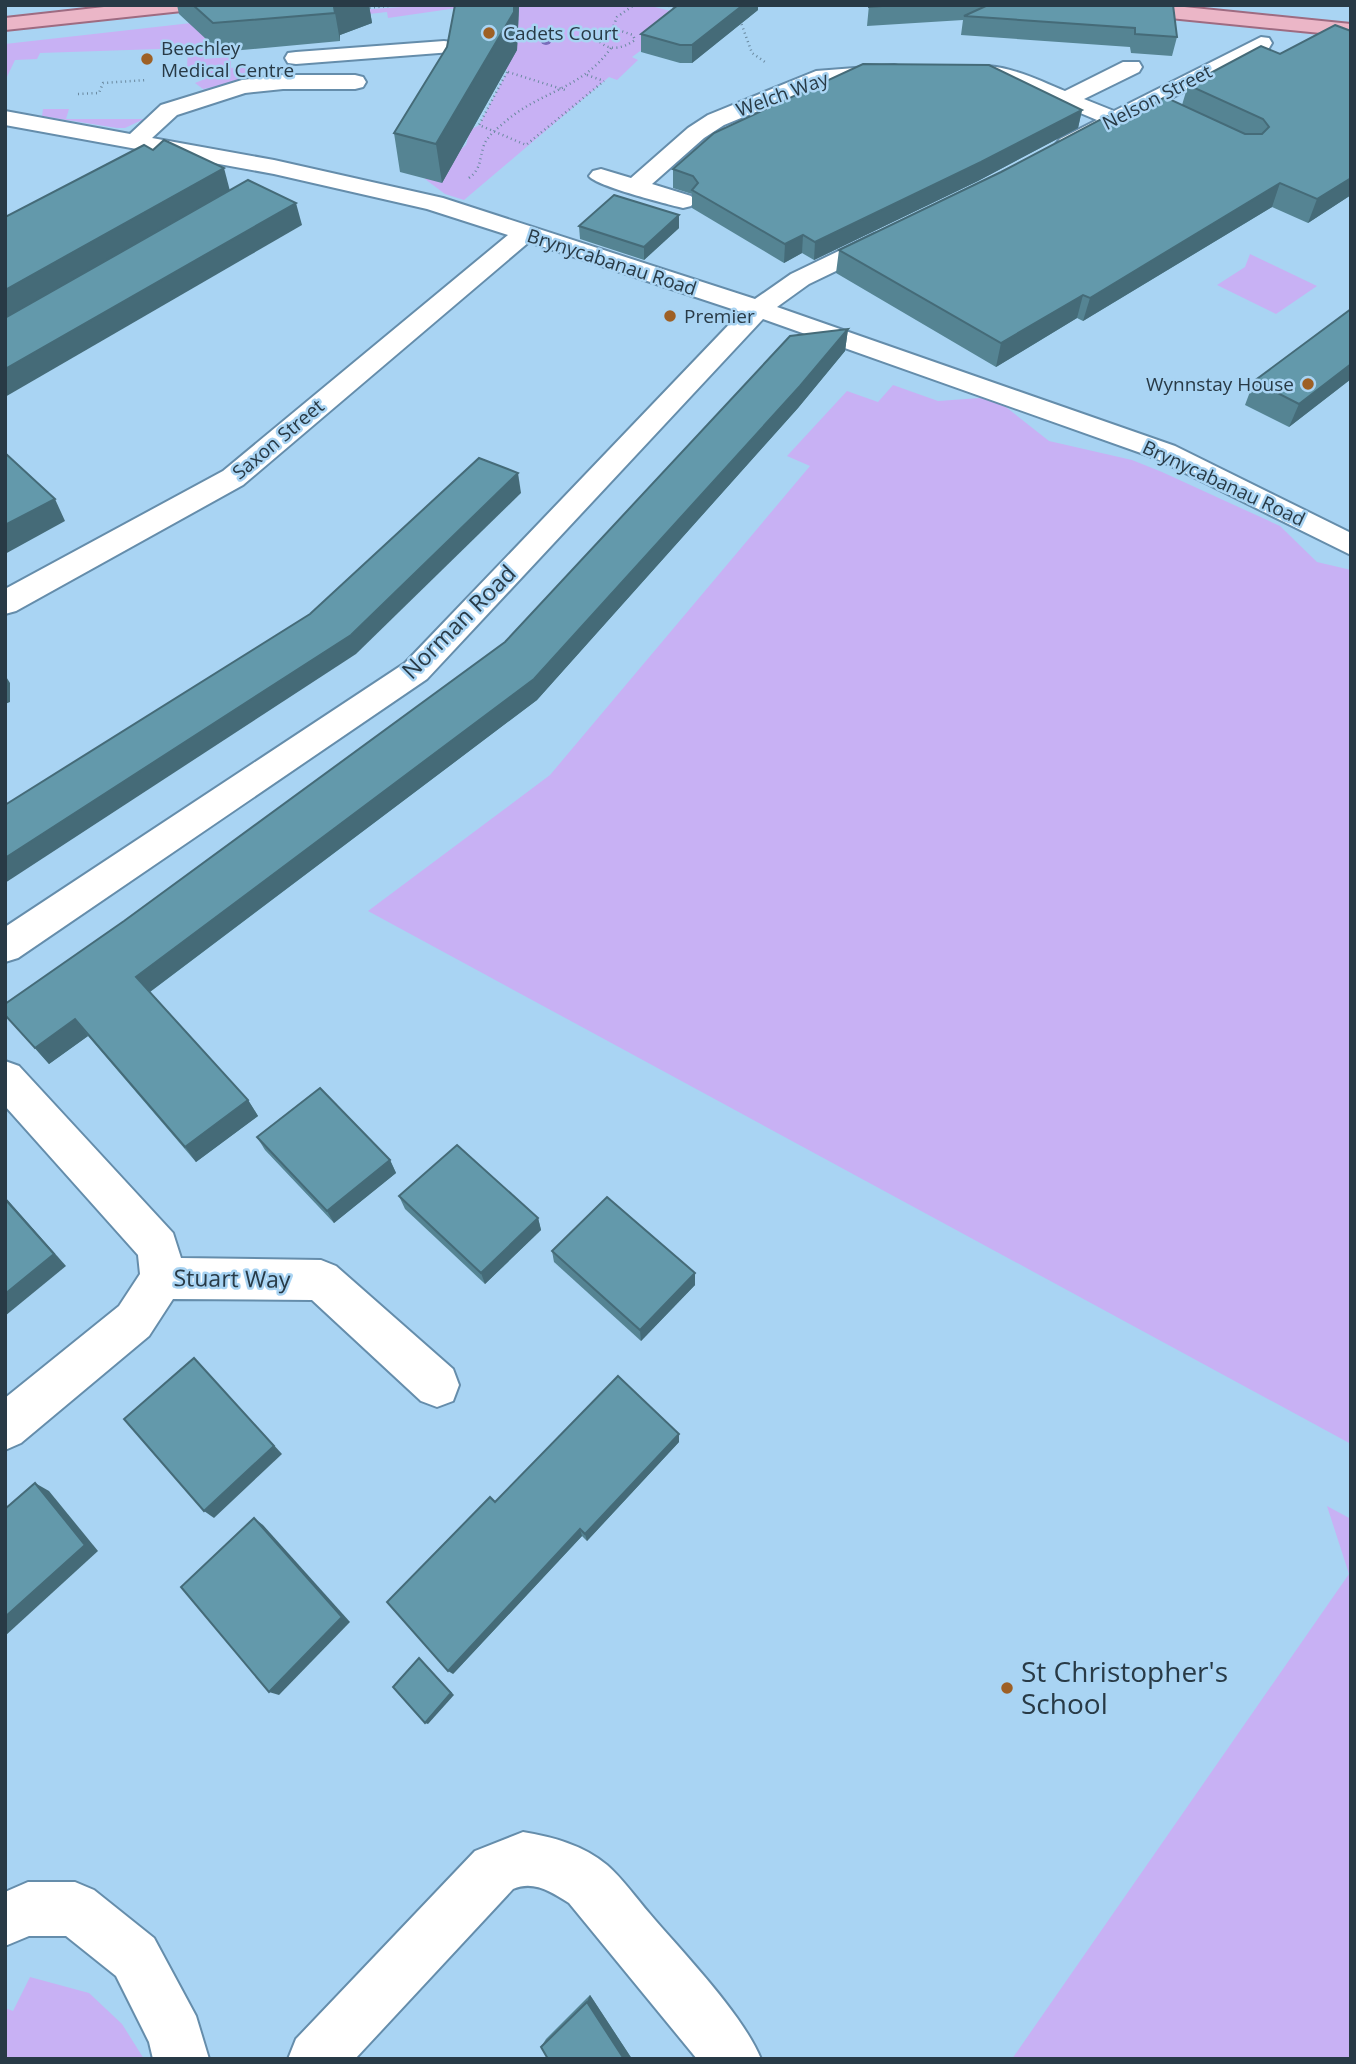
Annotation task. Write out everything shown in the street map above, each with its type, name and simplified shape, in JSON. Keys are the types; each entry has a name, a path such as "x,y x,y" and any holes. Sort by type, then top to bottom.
{"main road":[{"path":"5,24 118,9 182,5"},
{"path":"1100,5 1209,10 1351,30"},
{"path":"1295,5 1351,11"}],"street":[{"name":"Nelson Street","path":"1045,156 1261,43"},
{"path":"270,60 444,47"},
{"path":"348,106 354,93 358,54"},
{"path":"1066,99 1131,67"},
{"name":"Welch Way","path":"635,187 695,133 716,120 797,86 824,76 911,72"},
{"path":"949,72 987,73 1015,78 1114,119"},
{"path":"133,143 169,110 242,87 283,82 355,82"},
{"path":"1146,103 1171,115"},
{"name":"Brynycabanau Road","path":"5,118 274,167 434,203 758,309 1165,452 1351,545"},
{"path":"250,192 274,167"},
{"path":"601,176 683,201"},
{"path":"758,309 800,279 900,230"},
{"name":"Saxon Street","path":"5,603 233,478 524,234"},
{"name":"Norman Road","path":"5,947 416,671 758,309"},
{"name":"Stuart Way","path":"5,1078 158,1247 162,1278 321,1280 437,1385"},
{"path":"5,1427 134,1321 162,1278"},
{"path":"316,2059 494,1870 523,1858 556,1864 588,1884 664,1972 733,2059"},
{"path":"5,1919 28,1909 75,1909 135,1957 176,2036 181,2059"}],"path":[{"path":"363,8 402,5"},
{"path":"612,30 617,17 634,5"},
{"path":"664,5 690,10"},
{"path":"740,19 752,53 797,86"},
{"path":"624,31 635,37 628,46 611,48 597,39 602,33 624,31"},
{"path":"434,203 477,172 483,163 484,144 510,117 565,90 601,63 611,48"},
{"path":"507,72 479,125 526,145 604,81 586,75"}],"shaded area":[{"path":"429,5 647,5 686,15 632,57 638,60 617,80 609,77 464,200 445,194 425,179 466,145 468,138 465,133 479,125 507,72 504,59 464,7 388,18 387,12 208,32 204,59 231,57 231,68 254,67 253,79 203,89 195,83 205,79 187,67 188,48 40,53 37,59 15,60 5,81 5,44 209,21"},
{"path":"43,109 69,109 66,119 144,119 125,128 117,128 42,116"},
{"path":"1250,254 1317,286 1276,314 1217,285 1245,267"},
{"path":"893,385 938,401 980,398 997,400 1049,441 1132,460 1162,472 1280,526 1317,562 1351,570 1351,1444 368,911 550,775 810,466 787,456 847,391 878,402"},
{"path":"1327,1506 1351,1519 1351,2059 1012,2059 1349,1574"},
{"path":"30,1977 89,1993 122,2024 144,2059 5,2059 5,2008 13,2011"}],"building":[{"path":"193,5 338,5 334,7 335,13 213,23"},
{"path":"455,5 514,5 514,12 436,144 394,133 447,47"},
{"path":"678,5 743,5 692,45 680,45 641,34"},
{"path":"988,5 1173,5 1177,37 1135,34 1135,28 964,16"},
{"path":"1335,25 1351,31 1351,178 1317,199 1280,183 1090,298 1083,295 1001,343 839,250 1001,172 1107,116 1119,122 1165,97 1245,134 1262,134 1269,127 1263,119 1188,85 1261,46 1280,54"},
{"path":"863,64 989,65 1082,110 815,242 803,235 785,244 692,190 698,183 693,176 673,169 714,133"},
{"path":"164,140 224,168 5,290 5,217 144,145 153,150"},
{"path":"248,180 296,203 5,369 5,318"},
{"path":"614,195 679,215 644,247 579,226"},
{"path":"1351,309 1351,364 1299,404 1254,381"},
{"path":"848,329 800,386 534,679 136,977 248,1100 185,1147 75,1019 35,1048 5,1015 5,1004 124,921 505,642 790,336"},
{"path":"5,453 55,499 5,525"},
{"path":"479,458 518,473 351,635 5,858 5,805 310,614"},
{"path":"320,1088 390,1160 327,1211 257,1137"},
{"path":"457,1145 538,1218 481,1273 399,1196"},
{"path":"607,1197 695,1273 640,1330 552,1251"},
{"path":"5,1199 54,1254 5,1294"},
{"path":"194,1358 274,1446 204,1511 124,1419"},
{"path":"618,1376 679,1434 585,1534 580,1529 448,1671 387,1602 490,1497 495,1502"},
{"path":"35,1483 85,1545 5,1617 5,1509"},
{"path":"254,1518 342,1617 269,1692 181,1587"},
{"path":"419,1658 451,1693 425,1723 393,1687"},
{"path":"587,2002 624,2059 548,2059 541,2047"}],"place":[{"name":"Cadets Court","path":"489,33"},
{"name":"Beechley Medical Centre","path":"147,59"},
{"name":"Premier","path":"670,316"},
{"name":"Wynnstay House","path":"1308,384"},
{"name":"St Christopher's School","path":"1007,1688"}]}
